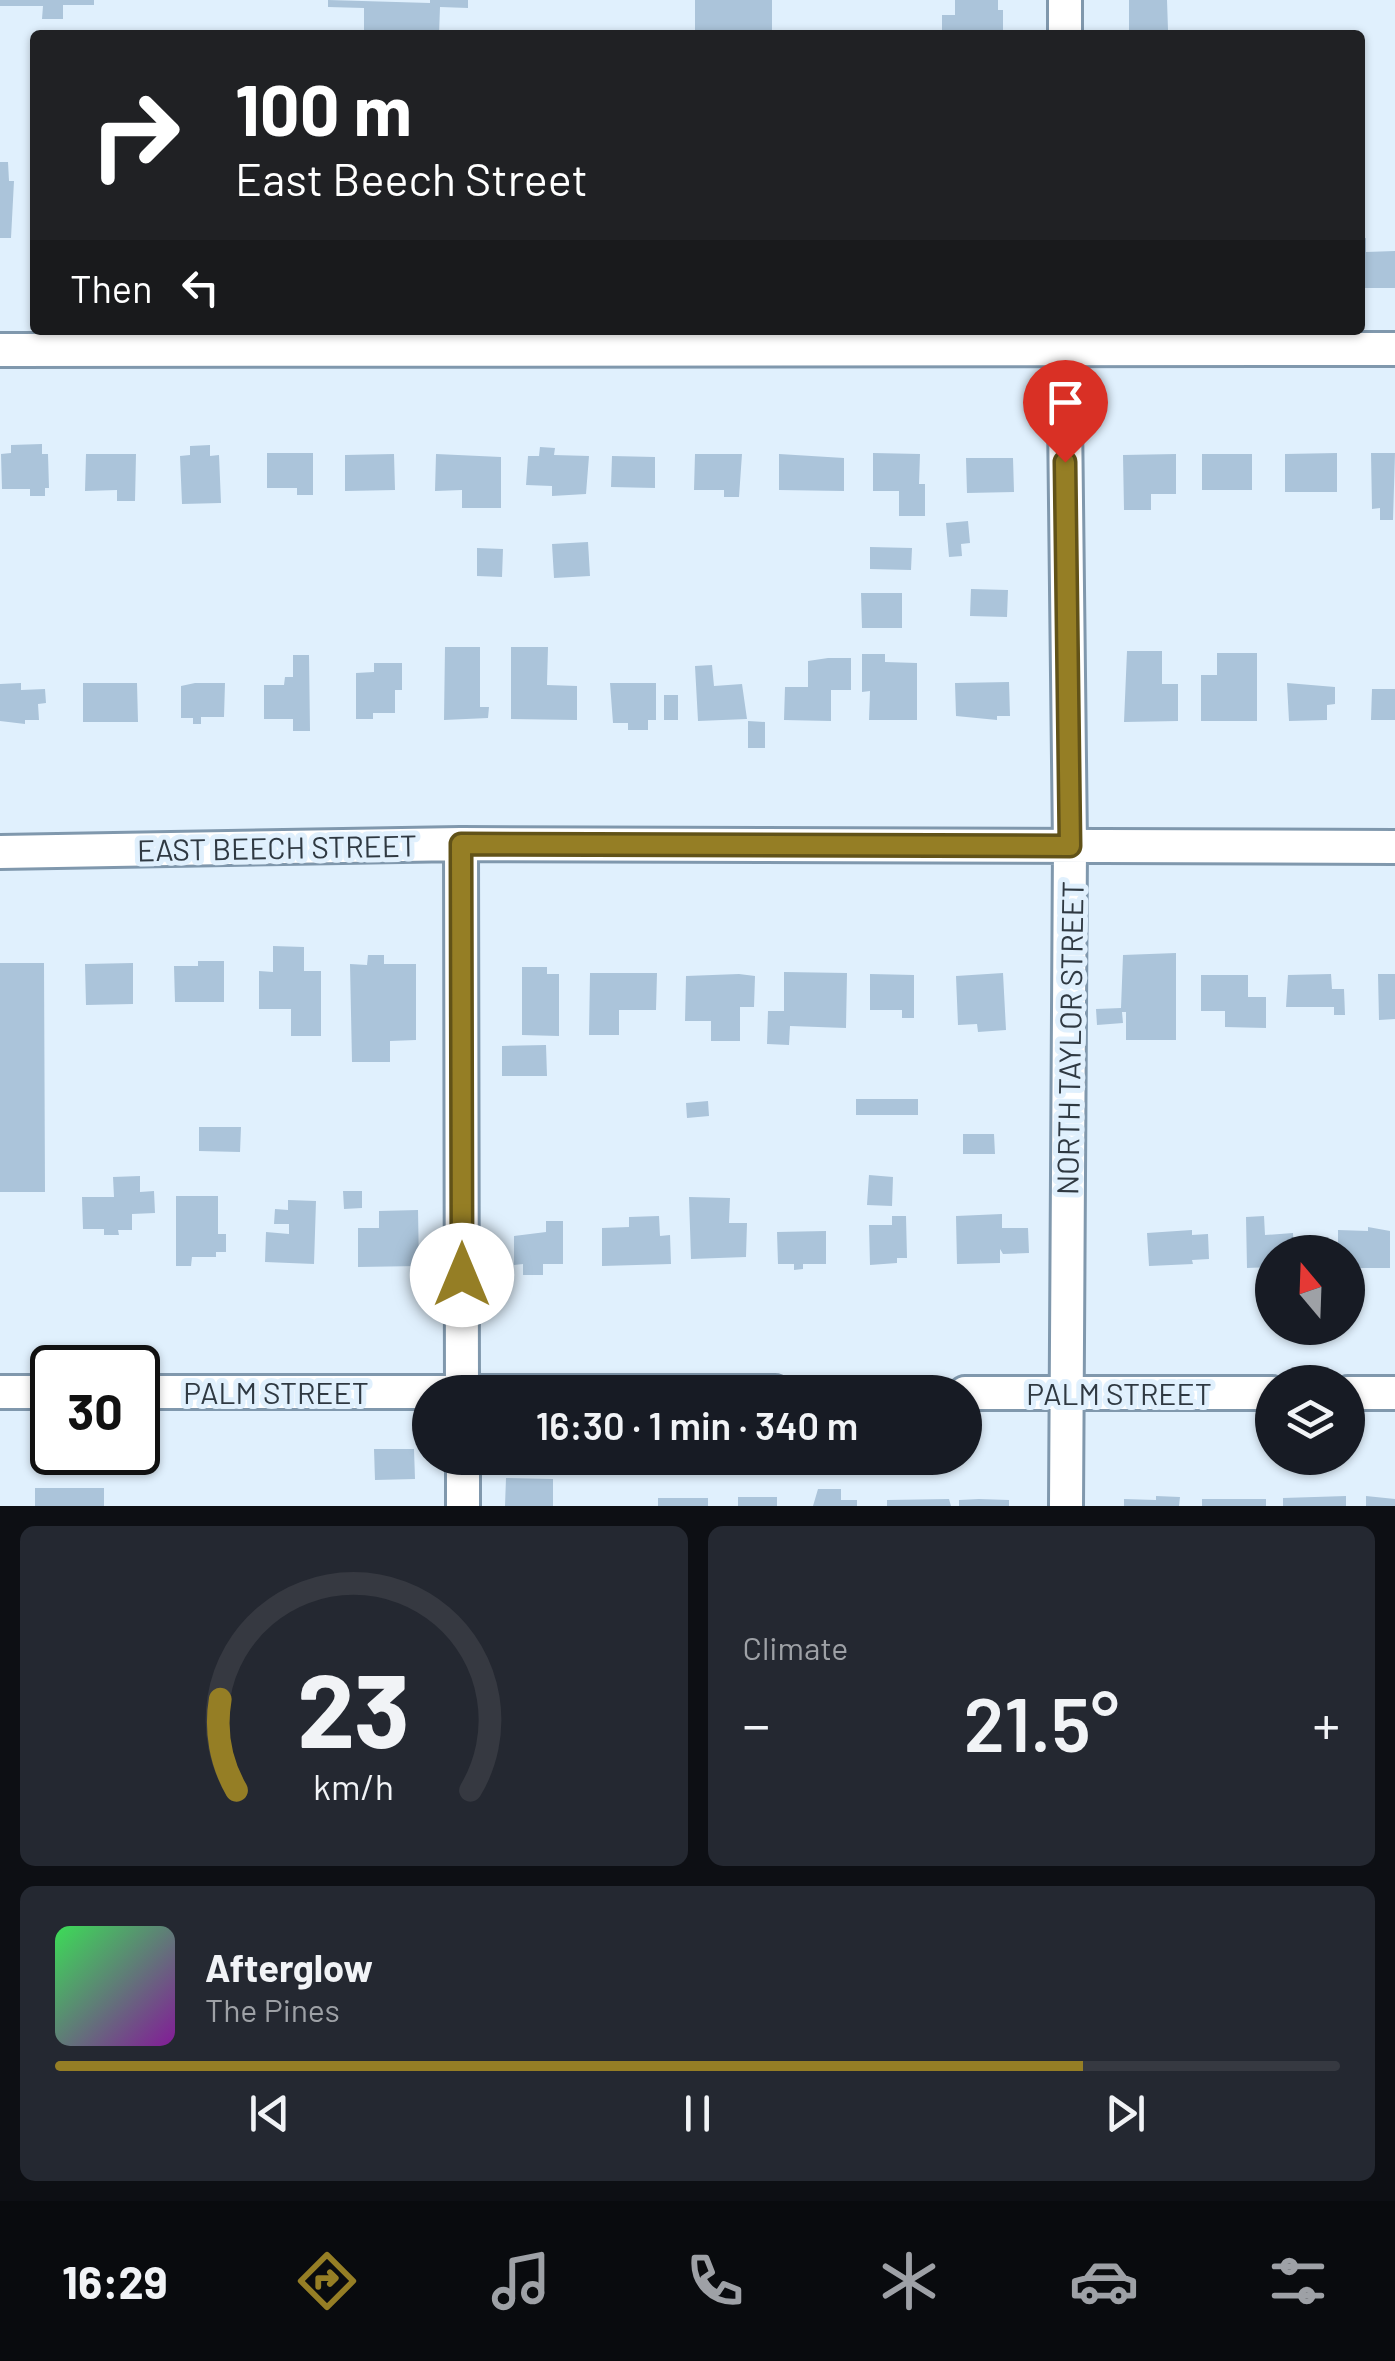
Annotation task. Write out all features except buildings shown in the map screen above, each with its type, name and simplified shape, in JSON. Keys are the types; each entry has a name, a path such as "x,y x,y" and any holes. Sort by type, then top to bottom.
{"street":[{"path":"1064,30 1065,0"},
{"path":"0,350 90,340 1064,338 1395,349"},
{"name":"NORTH TAYLOR STREET","path":"1064,338 1070,846 1066,1506"},
{"path":"461,844 462,1375"},
{"name":"EAST BEECH STREET","path":"0,852 461,844 1395,847"},
{"path":"0,1392 30,1392"},
{"name":"PALM STREET","path":"160,1392 412,1392"},
{"path":"1365,1392 1395,1392"},
{"name":"PALM STREET","path":"982,1393 1255,1393"},
{"path":"463,1475 463,1506"}],"route":[{"path":"462,1275 461,844 1070,846 1065,462"}]}
